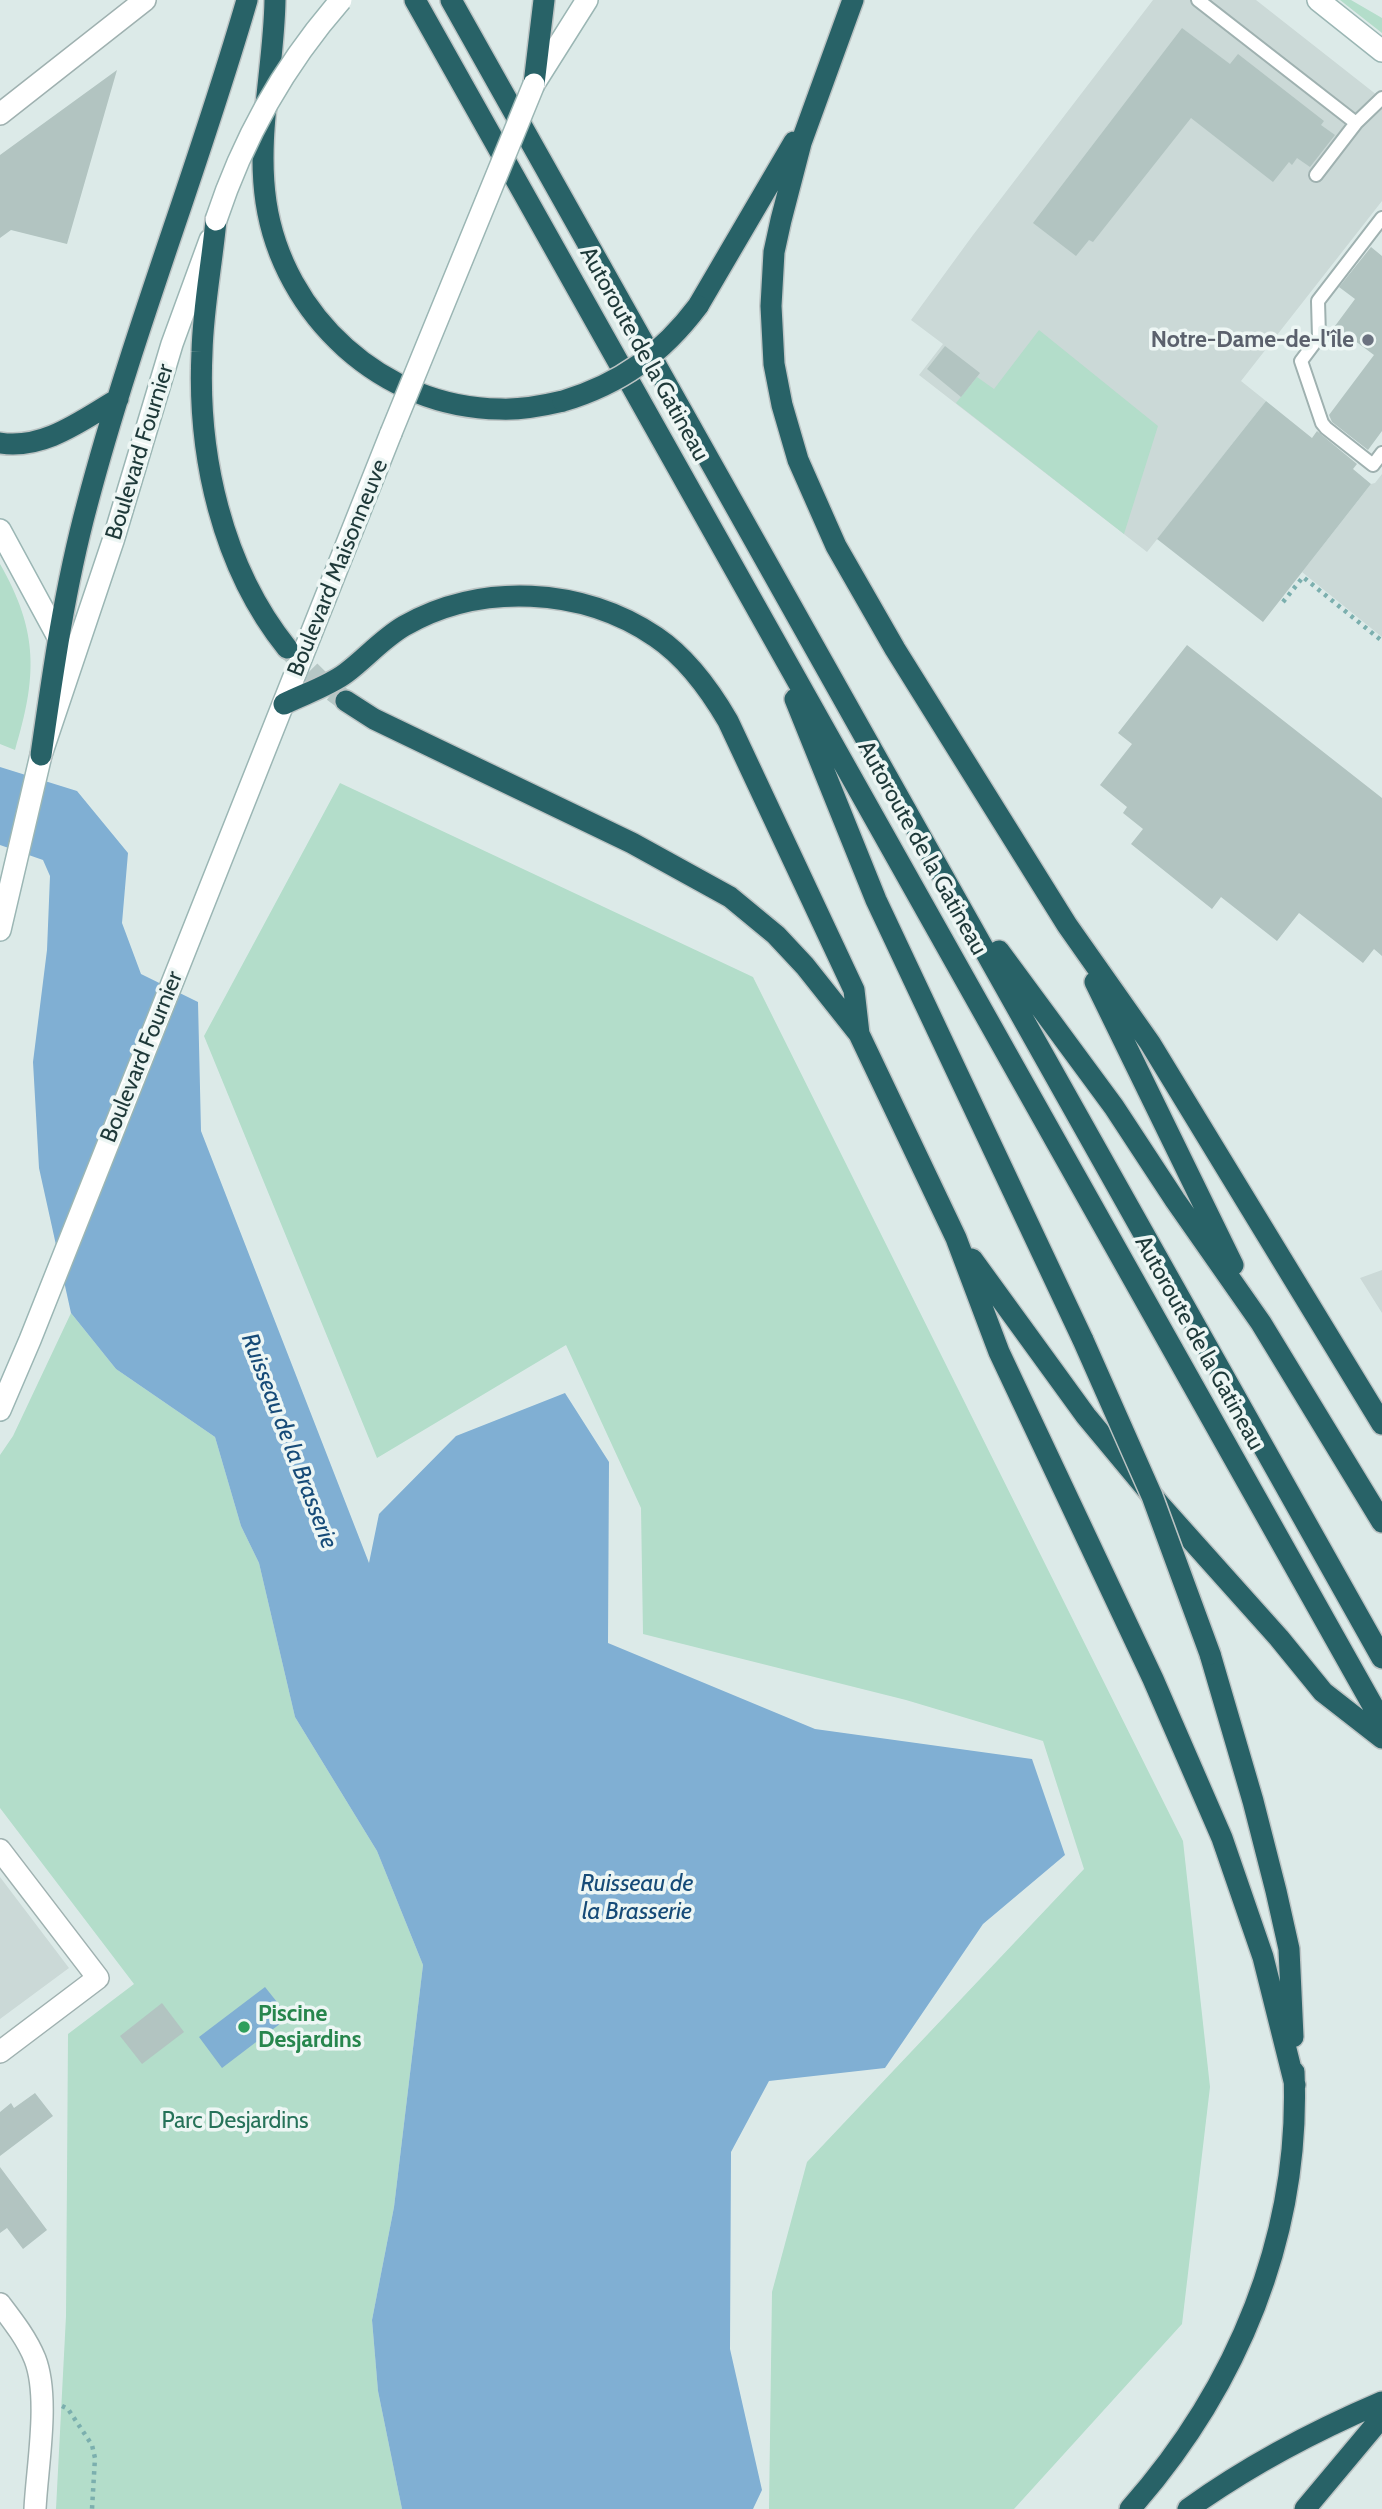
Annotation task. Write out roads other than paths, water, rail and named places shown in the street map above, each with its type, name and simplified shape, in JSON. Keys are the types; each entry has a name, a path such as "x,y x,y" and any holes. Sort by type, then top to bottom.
{"highway":[{"path":"41,755 58,637 87,504 118,399 247,0"},
{"path":"275,0 263,165 265,201 282,261 310,310 334,339 390,380 423,395 449,402 520,409 563,401 603,387 635,369 664,346 698,306 811,114"},
{"name":"Autoroute de la Gatineau","path":"415,0 1382,1722"},
{"name":"Autoroute de la Gatineau","path":"451,0 1382,1658"},
{"path":"534,84 544,0"},
{"path":"853,0 811,114 780,220 771,293 774,364 790,435 818,508 868,604 1067,925 1150,1043 1382,1424"},
{"path":"216,220 202,285 204,429 214,487 243,578 258,608 287,648"},
{"path":"0,443 27,444 46,438 69,428 118,399"},
{"path":"284,704 346,673 404,626 437,611 467,602 516,596 558,598 593,607 642,628 684,661 709,691 728,722 854,990 859,1034"},
{"path":"764,619 876,900 1083,1340 1152,1496 1210,1654 1253,1801 1289,1950 1295,2085 1292,2162 1284,2211 1272,2258 1256,2307 1236,2354 1202,2415 1130,2509"},
{"path":"346,701 389,726 632,843 730,897 776,935 805,966 859,1034 956,1238 999,1352 1153,1679 1222,1838 1263,1957 1295,2085"},
{"path":"948,882 1114,1107 1261,1323 1382,1522"},
{"path":"1067,925 1261,1323"},
{"path":"956,1238 1050,1368 1118,1455 1323,1692 1382,1738"},
{"path":"1188,2509 1242,2473 1382,2402"},
{"path":"1305,2509 1382,2417"}],"main road":[{"path":"0,114 145,0"},
{"path":"216,220 232,174 271,94 315,30 341,0"},
{"path":"534,84 587,0"},
{"path":"1318,0 1382,51"},
{"name":"Boulevard Maisonneuve","path":"284,704 391,433 534,84"},
{"name":"Boulevard Fournier","path":"0,930 41,755 113,541 162,375 202,285"},
{"path":"0,530 58,637"},
{"name":"Boulevard Fournier","path":"0,1410 284,704"},
{"path":"0,1364 30,1339"},
{"path":"0,1850 98,1978 0,2052"},
{"path":"0,2304 16,2325 35,2360 40,2379 42,2398 35,2509"}],"lane":[{"path":"1198,0 1356,123"},
{"path":"1316,175 1356,123 1382,98"},
{"path":"1382,218 1318,301 1319,337 1301,361 1326,428 1373,465 1382,453"}],"water":[{"name":"Ruisseau de la Brasserie","path":"0,767 77,791 128,853 122,923 141,974 198,1002 201,1131 369,1563 379,1514 456,1436 565,1393 609,1462 608,1643 815,1729 1032,1759 1065,1855 983,1924 885,2068 769,2081 731,2152 730,2349 762,2490 753,2509 402,2509 378,2391 372,2320 394,2207 423,1965 377,1851 295,1717 259,1563 241,1526 215,1437 116,1369 71,1313 39,1168 33,1062 47,950 50,876 43,860 0,845"},
{"name":"Piscine Desjardins","path":"265,1987 289,2017 222,2068 199,2037"}],"tunnel":[{"path":"288,649 321,682 346,701"}],"place":[{"name":"Notre-Dame-de-l'île","path":"1368,340"},
{"name":"Piscine Desjardins","path":"244,2027"}],"park label":[{"name":"Parc Desjardins","path":"235,2121"}]}
